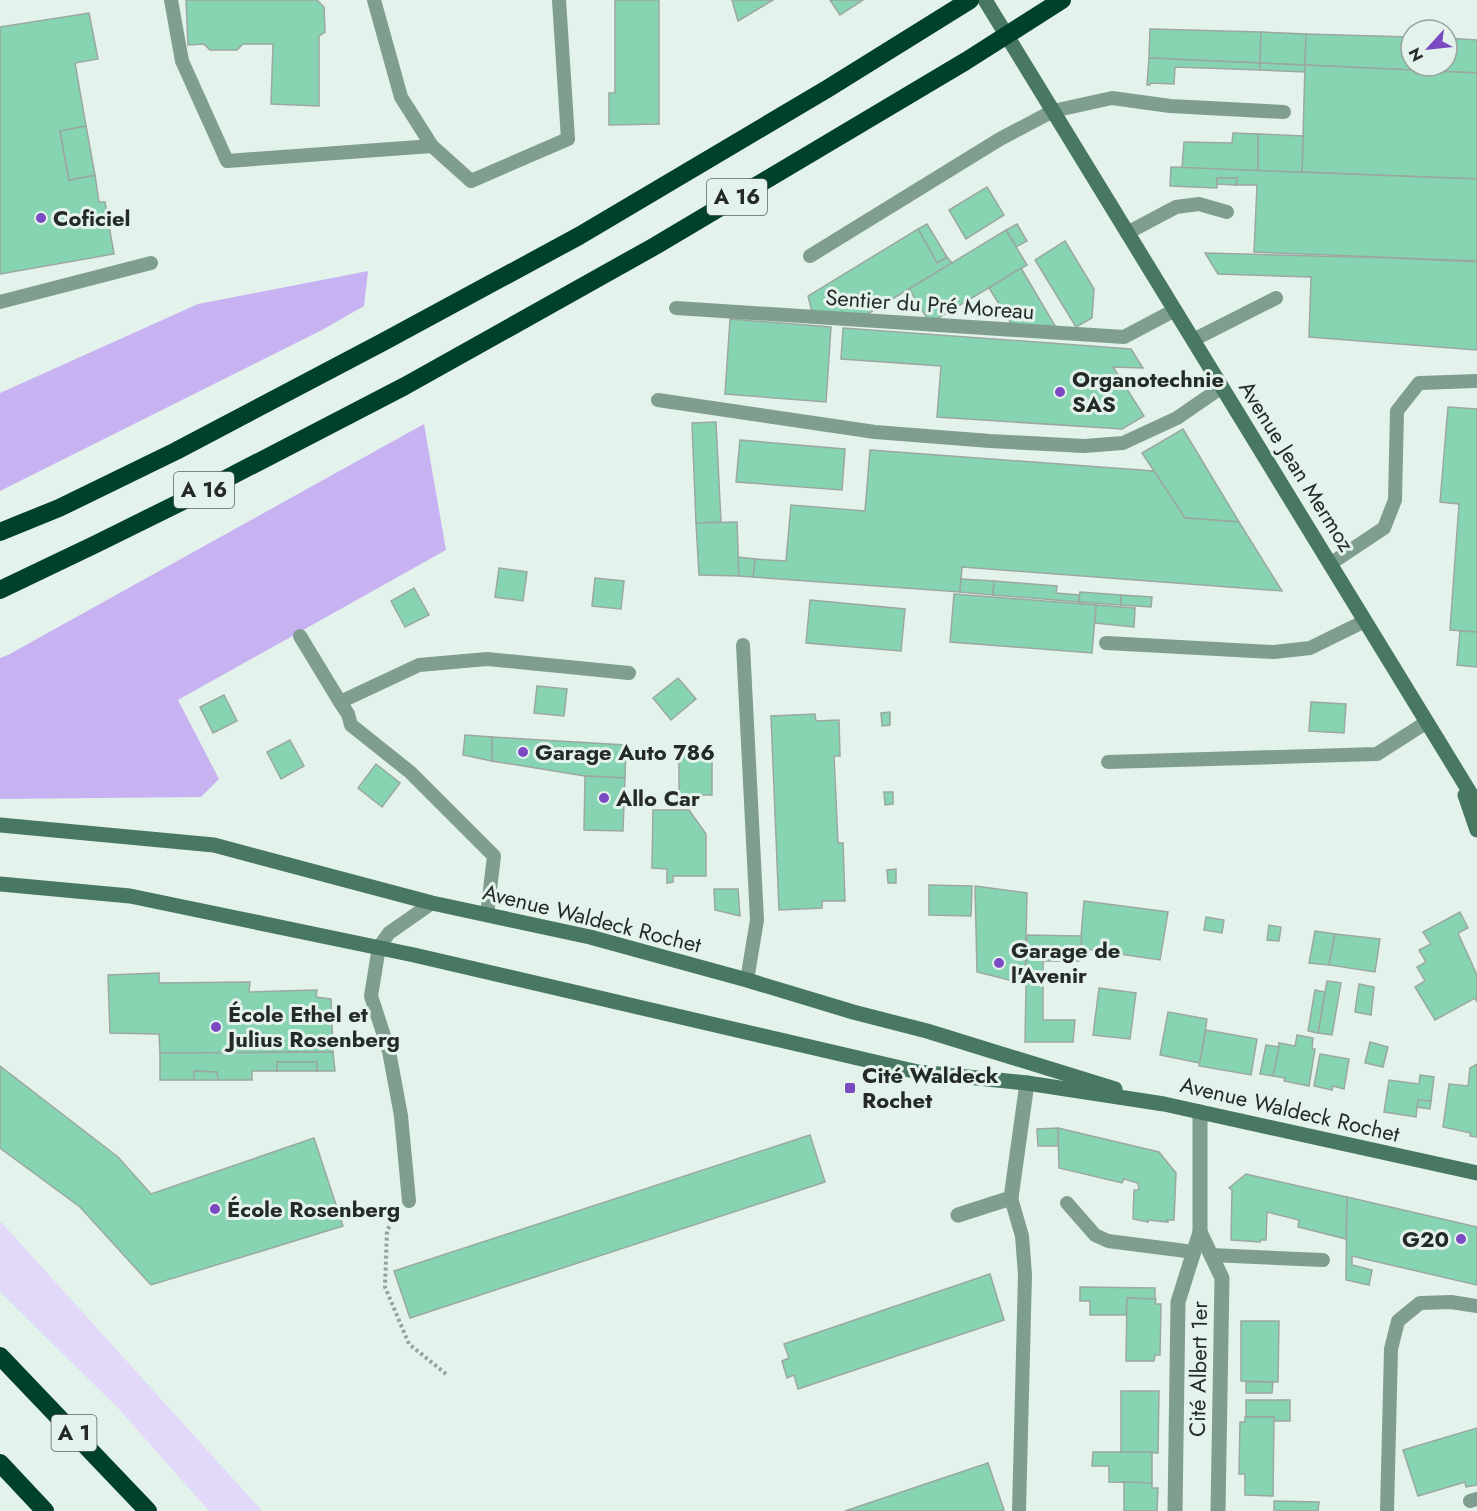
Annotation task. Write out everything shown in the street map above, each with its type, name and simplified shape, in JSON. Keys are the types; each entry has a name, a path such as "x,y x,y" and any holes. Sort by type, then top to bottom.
{"highway":[{"name":"A 16","path":"0,532 59,508 176,451 579,236 827,89 970,0"},
{"name":"A 16","path":"0,590 187,499 405,386 655,246 966,61 1062,0"},
{"name":"A 1","path":"0,1356 148,1511"},
{"path":"0,1464 45,1511"}],"main road":[{"name":"Avenue Jean Mermoz","path":"985,0 1476,800"},
{"name":"Avenue Jean Mermoz","path":"1458,772 1477,830"},
{"name":"Avenue Waldeck Rochet","path":"0,825 214,845 432,903 590,937 927,1031 1164,1104"},
{"name":"Avenue Waldeck Rochet","path":"0,884 130,896 379,947 918,1072 1027,1083 1164,1104 1477,1173"},
{"name":"Avenue Waldeck Rochet","path":"1406,1158 1477,1183"}],"street":[{"path":"958,1215 1011,1198 1027,1083"},
{"name":"Cité Albert 1er","path":"1175,1511 1178,1302 1200,1233 1200,1112"},
{"name":"Cité Albert 1er","path":"1200,1233 1222,1278 1218,1511"}],"lane":[{"path":"171,0 182,61 227,161 432,146"},
{"path":"374,0 401,97 432,146 471,181 568,139 559,0"},
{"path":"810,256 990,146 1053,111 1112,98 1170,106 1284,112"},
{"path":"1127,233 1176,207 1199,204 1227,212"},
{"path":"0,302 151,262"},
{"path":"1193,340 1276,298"},
{"name":"Sentier du Pré Moreau","path":"675,308 1125,337 1175,310"},
{"path":"1330,564 1384,528 1395,500 1397,411 1419,383 1477,381"},
{"path":"658,400 874,432 1084,446 1131,439 1177,418 1222,387"},
{"path":"1106,643 1274,652 1310,648 1365,621"},
{"path":"300,636 348,714 351,726 410,772 494,856 487,915"},
{"path":"742,645 757,920 747,981"},
{"path":"340,702 419,665 487,659 629,674"},
{"path":"1108,762 1377,754 1427,722"},
{"path":"409,1201 400,1116 389,1052 371,996 379,947 389,933 432,903"},
{"path":"1011,1198 1022,1236 1025,1275 1019,1511"},
{"path":"1067,1203 1095,1235 1108,1241 1194,1252"},
{"path":"1211,1255 1323,1260"},
{"path":"1387,1511 1391,1349 1398,1321 1420,1303 1451,1302 1477,1306"}],"path":[{"path":"409,1201 387,1230 385,1287 409,1344 446,1374"}],"shaded area":[{"path":"368,271 364,306 322,330 0,491 0,393 198,304"},
{"path":"424,424 446,550 178,700 219,779 201,797 0,799 0,658"},
{"path":"0,1222 262,1511 209,1511 118,1408 0,1292"}],"building":[{"path":"186,0 317,0 324,7 325,32 319,36 319,106 271,104 273,44 243,44 237,50 210,50 204,44 188,45"},
{"path":"615,0 659,0 659,124 609,125 609,93 615,93"},
{"path":"732,0 773,0 738,21"},
{"path":"830,0 863,0 840,15"},
{"path":"89,13 98,59 75,63 86,126 60,131 69,180 95,175 99,202 105,202 114,254 0,274 0,27"},
{"path":"1150,29 1261,32 1260,63 1149,58"},
{"path":"1261,32 1306,34 1305,65 1260,63"},
{"path":"1306,34 1399,37 1399,69 1305,65"},
{"path":"1459,39 1477,40 1477,73 1459,72"},
{"path":"1149,58 1260,63 1260,70 1175,67 1174,84 1150,83 1147,85"},
{"path":"1260,63 1305,65 1305,72 1260,70"},
{"path":"1305,65 1399,69 1399,78 1459,78 1459,72 1477,73 1477,179 1302,172"},
{"path":"86,126 95,175 69,180 60,131"},
{"path":"1233,133 1258,134 1258,171 1182,168 1184,142 1232,143"},
{"path":"1258,134 1303,136 1302,172 1258,171"},
{"path":"1171,167 1477,179 1477,261 1254,252 1257,185 1236,185 1237,178 1217,178 1217,188 1170,186"},
{"path":"1217,178 1237,178 1236,185 1217,184"},
{"path":"987,187 1004,215 966,239 949,210"},
{"path":"927,224 947,257 937,263 918,229"},
{"path":"1017,224 1027,241 1016,247 1006,230"},
{"path":"918,229 937,263 947,257 952,263 866,315 812,312 808,296"},
{"path":"1006,230 1027,265 935,320 928,320 909,289"},
{"path":"1065,241 1094,289 1092,318 1076,327 1035,260"},
{"path":"1205,253 1477,262 1477,350 1309,337 1311,277 1218,274"},
{"path":"1021,268 1057,329 1012,325 989,288"},
{"path":"730,319 831,327 826,402 725,394"},
{"path":"843,328 1131,349 1143,368 1113,367 1144,416 1122,429 937,417 941,366 841,359"},
{"path":"1448,407 1477,409 1477,632 1450,630 1459,504 1440,502"},
{"path":"716,422 721,522 696,523 692,423"},
{"path":"1183,429 1239,522 1185,518 1142,453"},
{"path":"740,440 845,449 842,490 736,482"},
{"path":"870,450 1154,471 1185,518 1239,522 1282,591 962,567 960,592 753,577 755,559 786,561 791,505 865,511"},
{"path":"737,522 739,576 699,575 696,523"},
{"path":"738,557 755,559 753,577 739,576"},
{"path":"499,568 527,572 523,601 495,597"},
{"path":"595,578 624,581 621,609 592,606"},
{"path":"961,579 994,581 993,595 960,592"},
{"path":"994,581 1057,586 1056,593 1079,595 1079,602 993,595"},
{"path":"414,588 429,615 405,627 391,601"},
{"path":"1080,592 1121,595 1121,605 1079,602"},
{"path":"954,594 1096,605 1092,653 950,642"},
{"path":"1121,595 1152,597 1151,607 1121,605"},
{"path":"810,600 905,609 901,651 806,643"},
{"path":"1096,605 1135,608 1134,627 1095,623"},
{"path":"1460,631 1477,632 1477,667 1457,665"},
{"path":"678,678 696,699 671,720 653,698"},
{"path":"537,686 567,689 564,716 534,713"},
{"path":"224,695 237,721 213,733 200,707"},
{"path":"1311,702 1346,704 1344,733 1309,731"},
{"path":"890,712 890,725 882,726 881,713"},
{"path":"815,714 816,721 839,720 840,756 834,756 838,843 843,843 845,901 822,901 822,908 779,910 771,716"},
{"path":"465,735 492,737 492,761 463,755"},
{"path":"492,737 626,745 625,778 585,776 492,761"},
{"path":"290,740 304,766 281,779 267,752"},
{"path":"679,754 712,754 712,795 679,795"},
{"path":"376,764 400,783 382,807 358,788"},
{"path":"585,776 625,778 623,831 584,830"},
{"path":"884,792 893,792 893,804 885,805"},
{"path":"653,810 689,810 706,834 706,876 673,876 673,882 667,883 667,869 652,868"},
{"path":"896,869 896,883 888,883 887,870"},
{"path":"929,885 972,886 971,916 929,915"},
{"path":"975,886 1027,893 1025,984 977,972"},
{"path":"714,889 738,889 740,916 715,910"},
{"path":"1084,901 1168,912 1160,960 1080,948"},
{"path":"1460,912 1468,928 1458,933 1477,975 1477,1002 1475,998 1435,1020 1415,987 1425,981 1417,967 1426,962 1419,950 1431,944 1423,932"},
{"path":"1206,917 1224,920 1222,933 1204,930"},
{"path":"1269,925 1281,927 1279,941 1267,940"},
{"path":"1315,931 1335,934 1329,965 1309,963"},
{"path":"1335,934 1380,939 1375,972 1329,965"},
{"path":"1027,935 1082,936 1079,961 1043,961 1043,1020 1075,1020 1073,1042 1025,1042"},
{"path":"159,973 159,983 250,982 249,992 317,990 316,997 331,999 333,1052 160,1053 159,1034 110,1033 108,975"},
{"path":"1327,981 1341,983 1332,1035 1318,1033"},
{"path":"1359,984 1374,987 1371,1015 1355,1012"},
{"path":"1099,988 1136,993 1130,1039 1093,1035"},
{"path":"1315,990 1325,992 1318,1033 1308,1031"},
{"path":"1168,1012 1207,1019 1200,1063 1160,1055"},
{"path":"1206,1030 1257,1039 1251,1075 1199,1066"},
{"path":"1297,1035 1313,1038 1312,1049 1315,1049 1309,1086 1284,1081 1285,1078 1273,1076 1279,1043 1295,1046"},
{"path":"1370,1042 1388,1047 1383,1067 1365,1063"},
{"path":"1266,1045 1279,1047 1273,1076 1260,1074"},
{"path":"333,1052 335,1071 317,1071 317,1062 277,1062 277,1071 252,1071 252,1080 218,1080 217,1072 194,1071 194,1080 160,1080 160,1053"},
{"path":"1320,1054 1349,1059 1344,1089 1333,1086 1332,1090 1314,1086"},
{"path":"277,1062 317,1062 317,1071 277,1071"},
{"path":"1477,1064 1477,1137 1470,1136 1471,1133 1443,1127 1449,1084 1468,1086 1470,1068"},
{"path":"0,1066 118,1157 151,1194 314,1138 343,1226 151,1285 80,1207 0,1148"},
{"path":"194,1071 217,1072 218,1080 194,1080"},
{"path":"1420,1075 1434,1077 1431,1101 1418,1100 1416,1117 1384,1112 1389,1080 1419,1084"},
{"path":"1418,1100 1431,1101 1430,1109 1417,1107"},
{"path":"1058,1128 1159,1152 1176,1173 1174,1220 1167,1220 1168,1222 1148,1220 1148,1222 1133,1219 1134,1190 1139,1190 1138,1183 1124,1179 1122,1183 1059,1168"},
{"path":"1058,1128 1058,1146 1038,1146 1037,1129"},
{"path":"810,1135 825,1182 410,1318 394,1271"},
{"path":"1246,1174 1347,1197 1346,1239 1298,1227 1299,1220 1267,1212 1266,1240 1260,1242 1231,1240 1232,1190 1229,1188"},
{"path":"1347,1197 1477,1227 1477,1285 1352,1256 1352,1265 1372,1270 1369,1285 1346,1280"},
{"path":"990,1274 1004,1320 798,1389 794,1375 787,1378 782,1361 789,1358 784,1344"},
{"path":"1080,1287 1155,1288 1155,1299 1127,1298 1126,1315 1090,1315 1090,1301 1080,1301"},
{"path":"1127,1298 1156,1299 1155,1304 1161,1304 1160,1355 1155,1355 1154,1361 1126,1361"},
{"path":"1241,1321 1279,1321 1278,1382 1241,1381"},
{"path":"1246,1382 1273,1382 1272,1393 1246,1393"},
{"path":"1121,1391 1159,1391 1158,1453 1121,1452"},
{"path":"1246,1400 1290,1400 1290,1421 1274,1421 1274,1417 1246,1417"},
{"path":"1245,1417 1274,1417 1273,1496 1245,1495 1245,1474 1239,1474 1240,1422 1245,1422"},
{"path":"1477,1428 1477,1485 1466,1487 1465,1482 1418,1496 1403,1450"},
{"path":"1093,1452 1152,1452 1152,1483 1109,1482 1109,1466 1092,1466"},
{"path":"988,1463 1004,1510 845,1511"},
{"path":"1124,1482 1152,1483 1152,1488 1158,1488 1157,1511 1124,1511"},
{"path":"1274,1501 1319,1502 1318,1511 1274,1511"}],"place":[{"name":"Coficiel","path":"41,218"},
{"name":"Organotechnie SAS","path":"1060,392"},
{"name":"Garage Auto 786","path":"523,752"},
{"name":"Allo Car","path":"604,798"},
{"name":"Garage de l'Avenir","path":"999,963"},
{"name":"École Ethel et Julius Rosenberg","path":"216,1027"},
{"name":"Cité Waldeck Rochet","path":"850,1088"},
{"name":"École Rosenberg","path":"215,1209"},
{"name":"G20","path":"1461,1239"}]}
